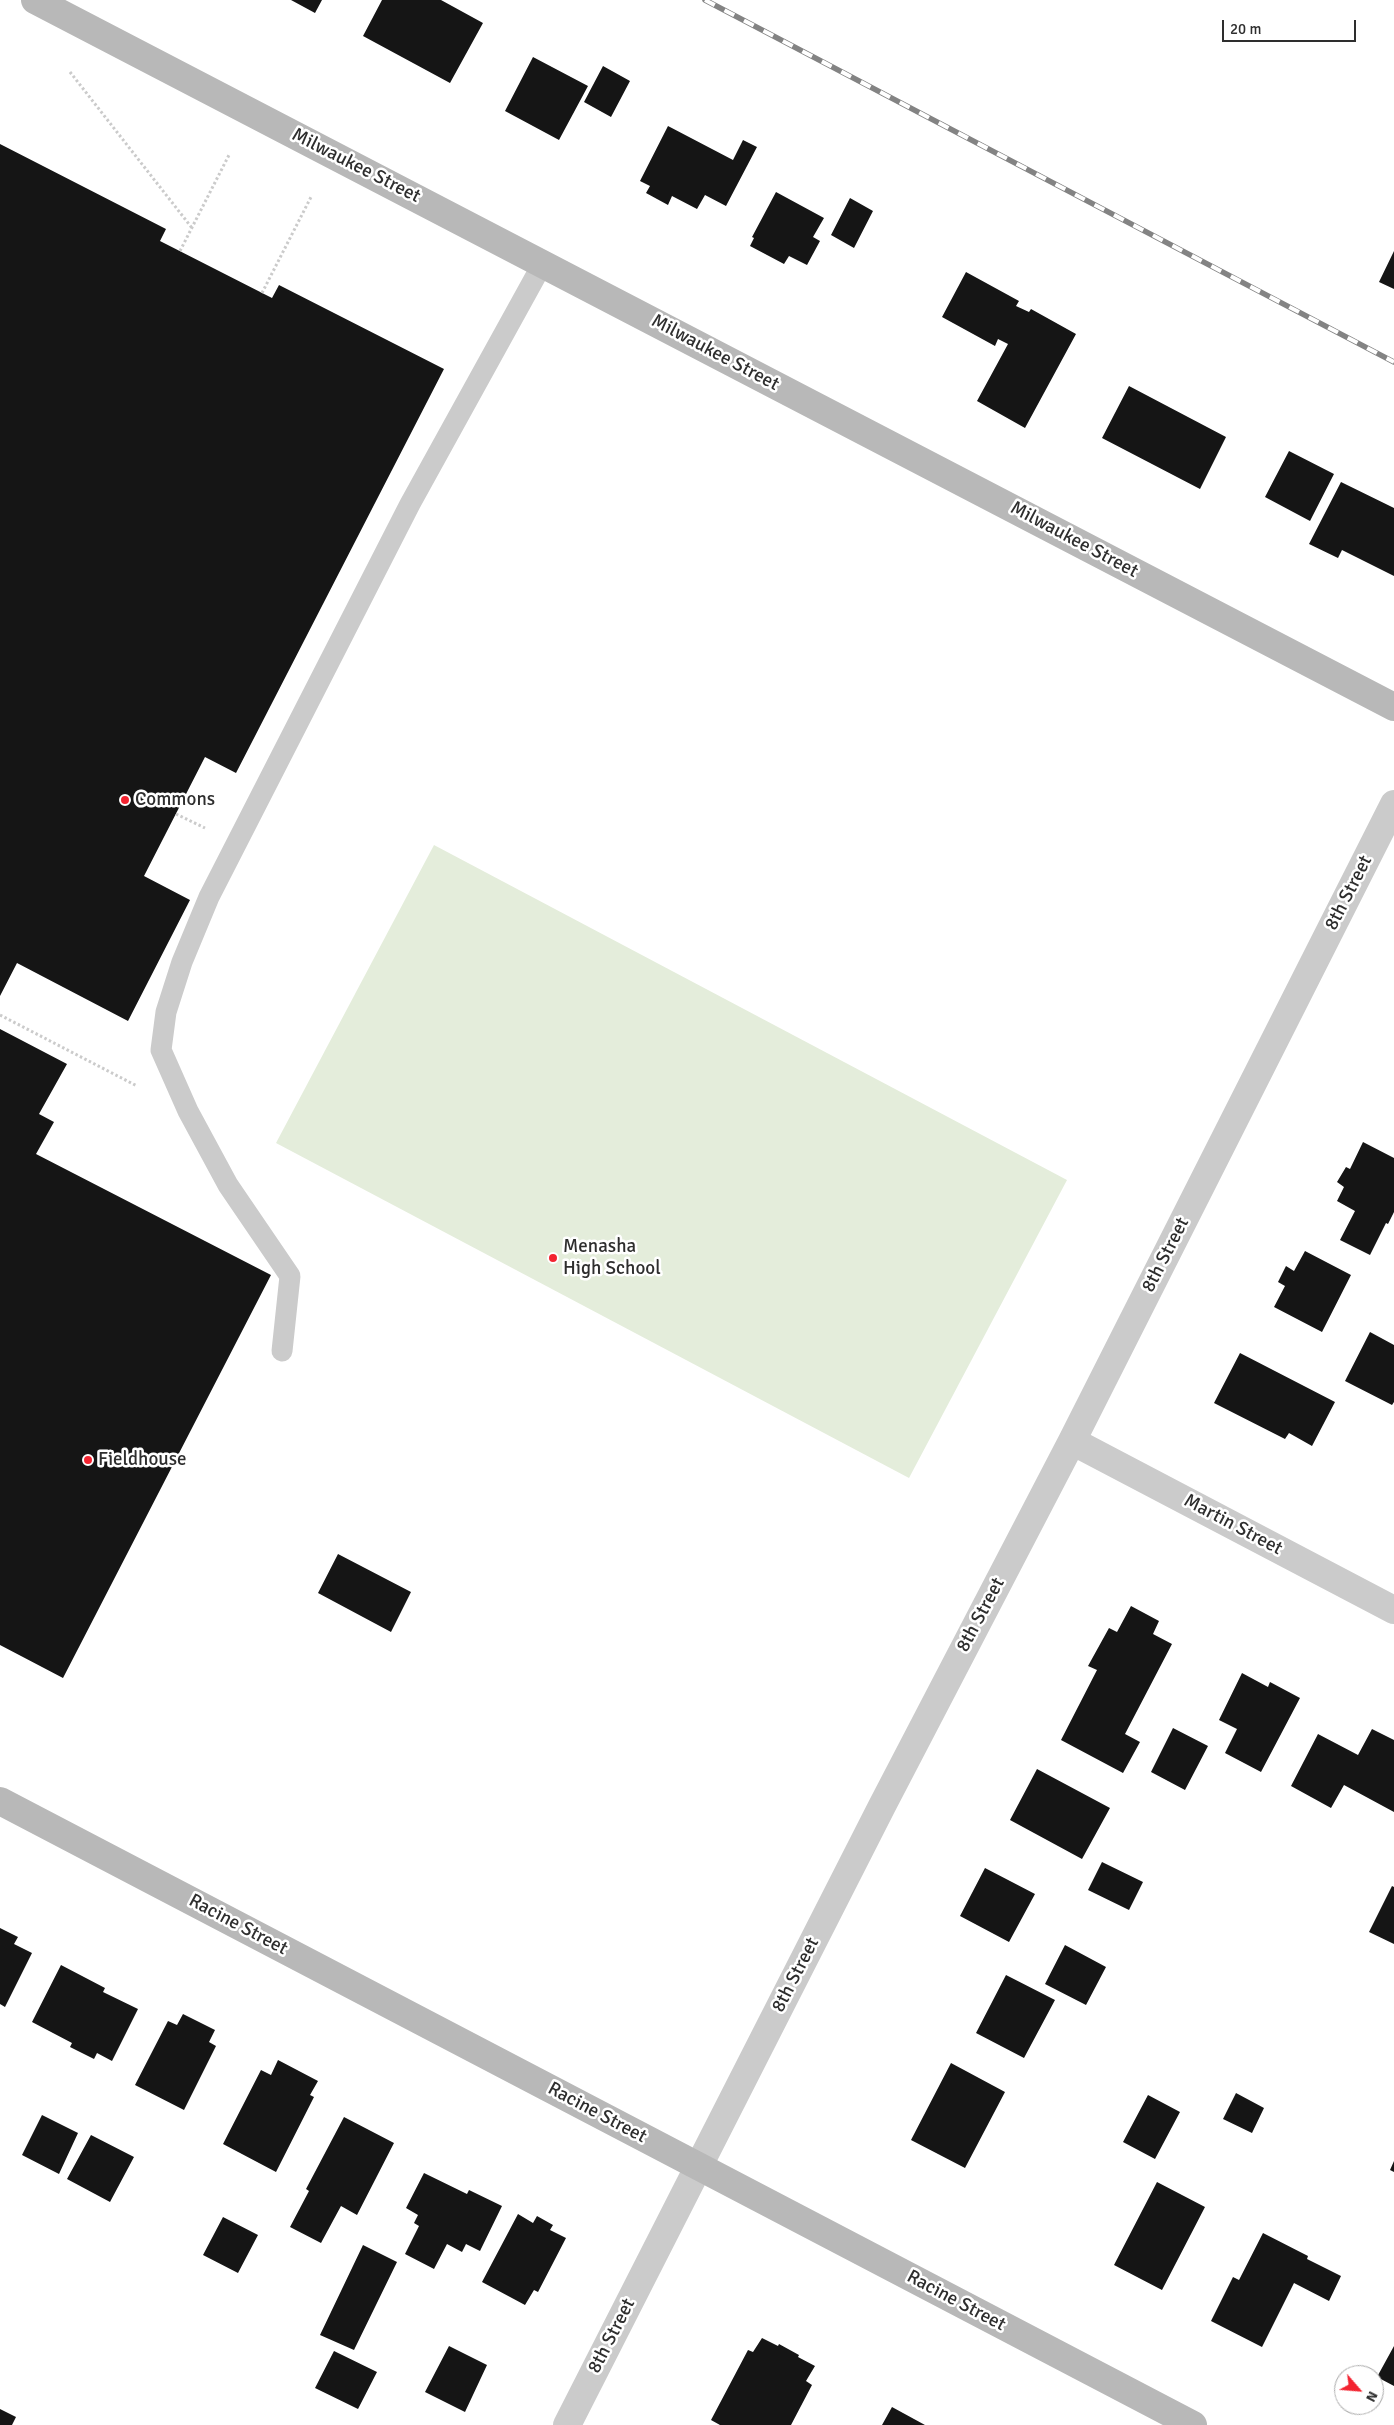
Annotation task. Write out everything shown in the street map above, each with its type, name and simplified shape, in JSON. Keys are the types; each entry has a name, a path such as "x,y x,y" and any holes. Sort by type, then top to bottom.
{"street":[{"name":"Milwaukee Street","path":"35,0 1394,707"},
{"name":"8th Street","path":"567,2425 882,1806 1072,1441 1394,804"},
{"name":"Martin Street","path":"1072,1441 1394,1610"},
{"name":"Racine Street","path":"0,1802 1193,2425"}],"lane":[{"path":"282,1351 290,1276 228,1185 188,1111 161,1050 166,1012 182,962 208,896 410,504 543,263"}],"path":[{"path":"70,72 192,228"},
{"path":"180,251 228,155"},
{"path":"262,293 311,197"},
{"path":"0,1015 101,1068"}],"green space":[{"path":"434,845 1067,1180 909,1478 276,1143"}],"building":[{"path":"291,0 322,0 315,13"},
{"path":"382,0 441,0 483,23 450,83 363,36"},
{"path":"533,57 588,86 559,140 505,111"},
{"path":"603,66 630,81 611,117 584,102"},
{"path":"668,126 733,160 743,140 757,147 726,206 705,195 697,209 672,196 668,205 646,193 650,186 640,181"},
{"path":"0,144 166,229 160,241 272,298 279,285 444,369 236,773 205,757 144,876 190,900 128,1021 17,963 0,996"},
{"path":"776,192 824,218 813,237 820,241 807,265 789,256 784,264 750,246 754,238 752,237"},
{"path":"850,198 873,211 854,248 831,235"},
{"path":"1394,251 1394,289 1379,282"},
{"path":"966,272 1019,301 1016,306 1029,312 1031,309 1076,334 1025,428 977,401 1008,344 998,339 995,346 942,317"},
{"path":"1129,386 1226,437 1200,489 1102,438"},
{"path":"1289,451 1334,474 1310,521 1265,497"},
{"path":"1341,482 1394,508 1394,576 1342,550 1338,558 1309,544"},
{"name":"Fieldhouse","path":"0,1029 67,1064 39,1114 54,1122 36,1154 271,1275 63,1678 0,1645"},
{"path":"1363,1142 1394,1158 1394,1212 1388,1224 1386,1223 1370,1255 1340,1240 1355,1211 1337,1201 1344,1187 1337,1182 1346,1167 1350,1169"},
{"path":"1305,1251 1351,1275 1322,1332 1274,1307 1285,1286 1278,1282 1286,1266 1294,1271"},
{"path":"1370,1332 1394,1345 1394,1402 1392,1405 1345,1381"},
{"path":"1240,1353 1335,1402 1312,1446 1289,1433 1285,1439 1214,1403"},
{"path":"338,1554 411,1592 391,1632 318,1593"},
{"path":"1131,1606 1159,1621 1153,1634 1172,1644 1125,1734 1140,1742 1123,1773 1061,1740 1097,1670 1088,1666 1109,1628 1117,1632"},
{"path":"1242,1673 1268,1687 1270,1682 1300,1698 1261,1772 1225,1753 1237,1729 1219,1720"},
{"path":"1173,1728 1208,1746 1185,1790 1151,1772"},
{"path":"1372,1729 1394,1740 1394,1812 1344,1785 1331,1808 1291,1786 1318,1734 1358,1755"},
{"path":"1037,1769 1110,1808 1082,1859 1010,1820"},
{"path":"1102,1862 1143,1882 1129,1910 1088,1890"},
{"path":"985,1868 1035,1894 1009,1942 960,1916"},
{"path":"1392,1886 1394,1887 1394,1944 1369,1932"},
{"path":"0,1928 18,1937 14,1944 32,1953 5,2007 0,2004"},
{"path":"1065,1945 1106,1967 1086,2005 1045,1984"},
{"path":"61,1965 105,1988 103,1992 138,2009 112,2061 97,2053 94,2059 70,2047 72,2043 32,2022"},
{"path":"1006,1975 1055,2000 1024,2058 976,2033"},
{"path":"183,2014 215,2030 209,2042 216,2046 184,2110 135,2085 168,2021 177,2025"},
{"path":"278,2060 318,2081 310,2095 314,2097 276,2172 223,2144 261,2070 271,2075"},
{"path":"951,2063 1005,2092 965,2168 911,2140"},
{"path":"1236,2093 1264,2108 1252,2133 1223,2119"},
{"path":"1148,2095 1180,2112 1155,2159 1123,2142"},
{"path":"42,2115 78,2133 59,2174 22,2155"},
{"path":"344,2117 394,2143 357,2215 341,2206 321,2243 290,2227 309,2191 306,2189"},
{"path":"91,2135 134,2157 110,2202 67,2179"},
{"path":"1394,2161 1394,2172 1390,2170"},
{"path":"424,2173 467,2194 469,2190 502,2206 480,2251 466,2244 462,2252 447,2244 434,2269 405,2254 419,2226 414,2223 418,2215 406,2208"},
{"path":"1157,2182 1205,2207 1162,2290 1114,2265"},
{"path":"518,2214 533,2223 537,2216 553,2225 550,2230 566,2238 538,2292 534,2290 525,2305 482,2282"},
{"path":"223,2217 258,2235 238,2273 203,2255"},
{"path":"1263,2233 1308,2256 1307,2259 1341,2276 1329,2301 1294,2283 1262,2347 1211,2321 1233,2277 1239,2280"},
{"path":"363,2245 397,2262 354,2350 320,2335"},
{"path":"762,2338 778,2346 779,2344 815,2366 806,2381 812,2385 791,2425 720,2425 711,2420 748,2350 753,2352"},
{"path":"449,2346 487,2365 465,2412 425,2392"},
{"path":"1394,2346 1394,2386 1384,2381 1384,2365"},
{"path":"334,2351 377,2372 358,2409 315,2388"},
{"path":"892,2407 925,2425 882,2425"},
{"path":"0,2409 16,2417 12,2425 0,2425"}],"railway":[{"path":"705,0 1394,362"}],"place":[{"name":"Commons","path":"125,800"},
{"name":"Menasha High School","path":"553,1258"},
{"name":"Fieldhouse","path":"88,1460"}]}
